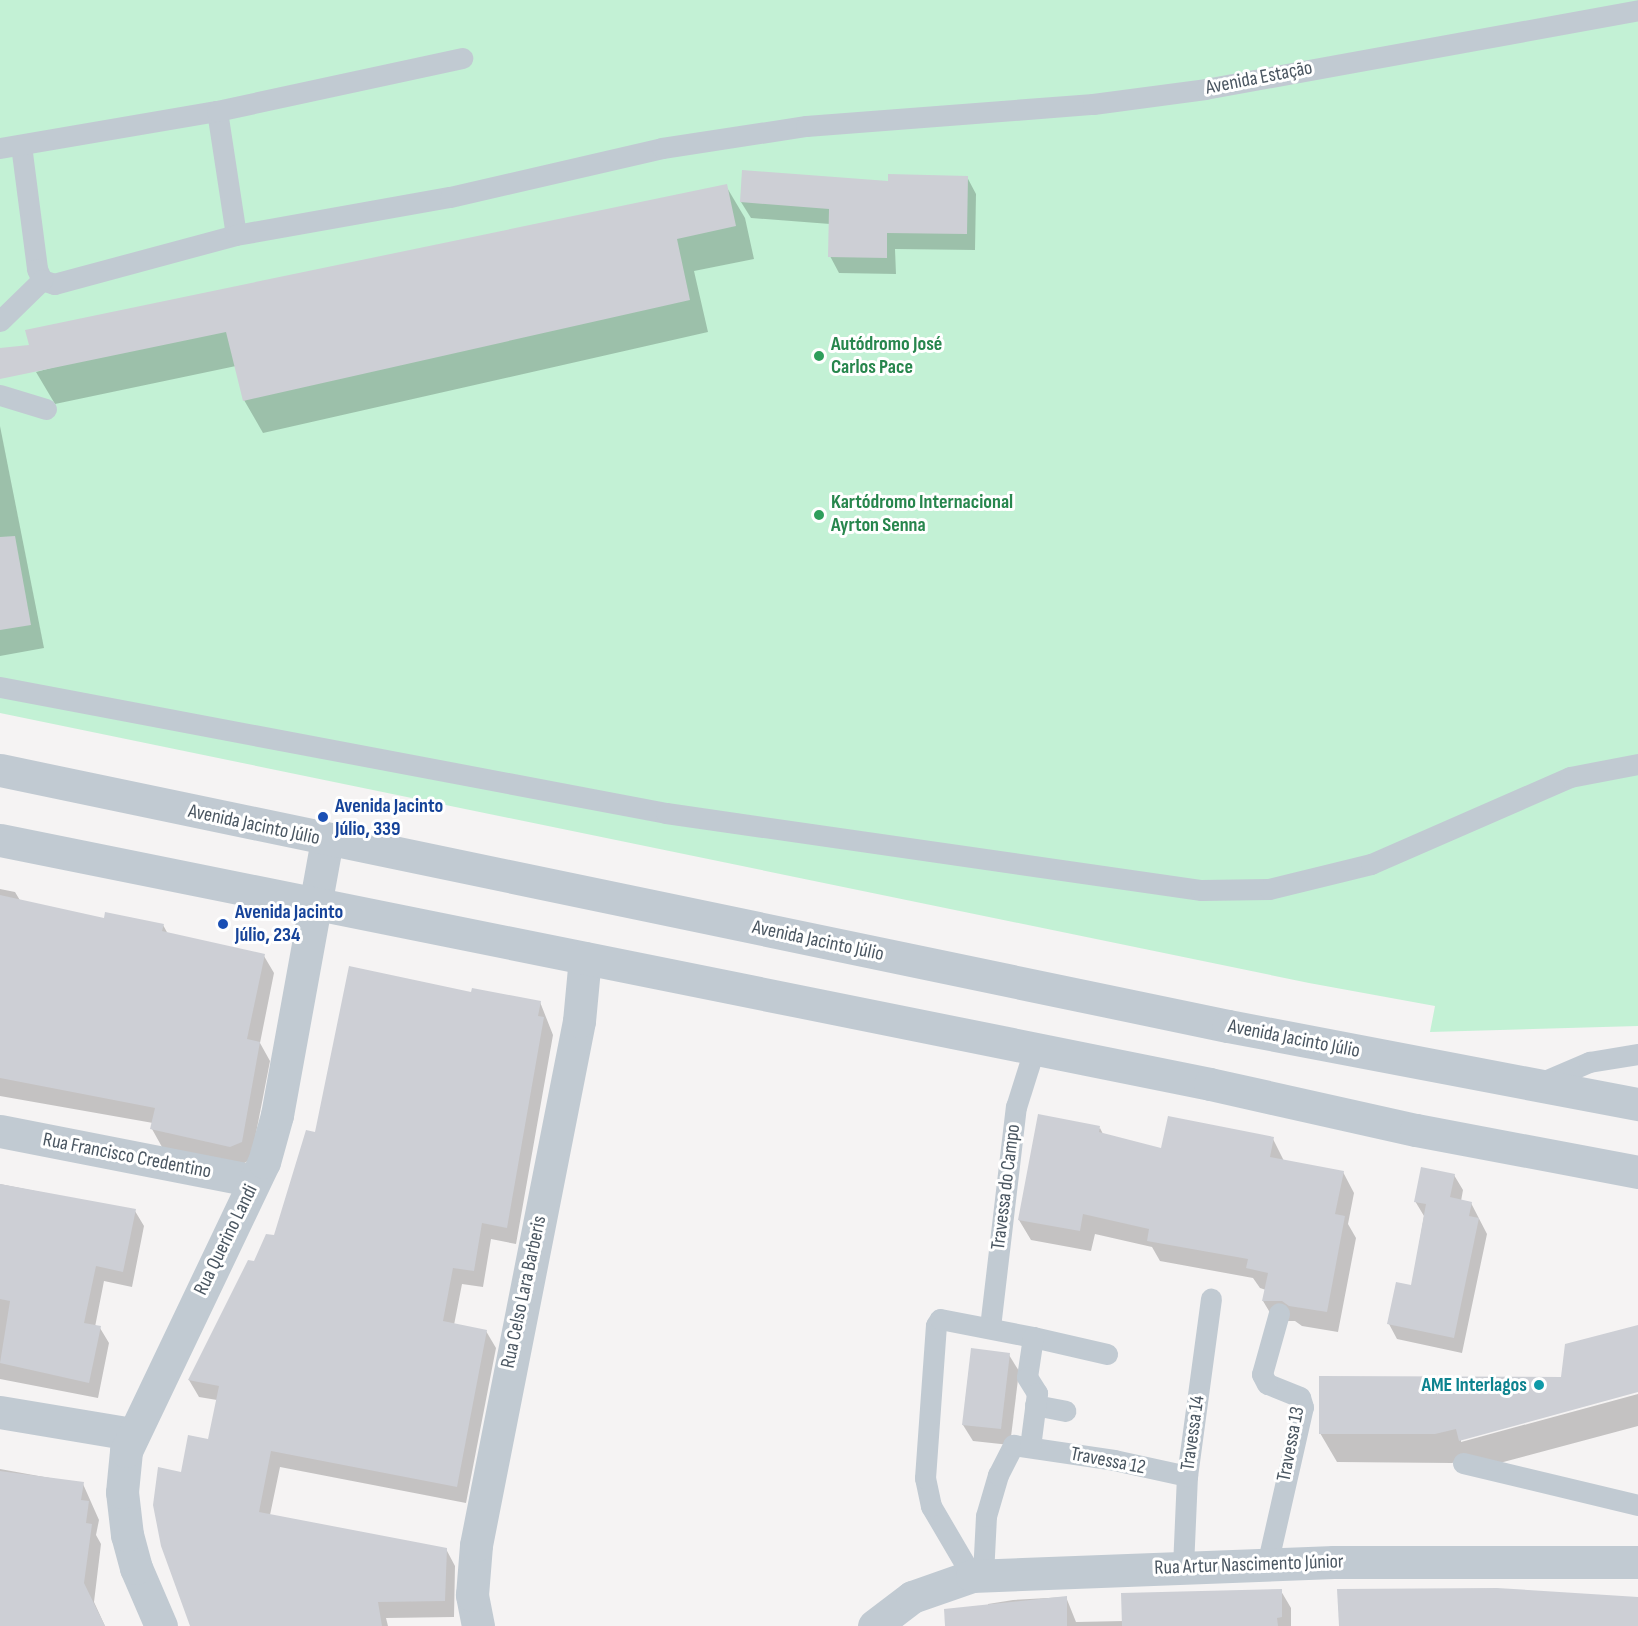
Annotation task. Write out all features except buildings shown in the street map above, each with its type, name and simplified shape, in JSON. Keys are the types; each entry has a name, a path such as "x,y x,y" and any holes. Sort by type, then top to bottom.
{"street":[{"name":"Avenida Jacinto Júlio","path":"0,770 1228,1026 1638,1104"},
{"path":"0,840 317,906 1210,1084 1416,1130 1638,1172"},
{"name":"Rua Querino Landi","path":"161,1626 136,1568 127,1535 122,1492 132,1434 254,1181 277,1115 317,906 327,840"},
{"name":"Rua Celso Lara Barberis","path":"478,1626 472,1595 476,1545 579,1021 585,958"},
{"name":"Rua Francisco Credentino","path":"0,1131 254,1181"},
{"path":"0,1412 132,1434"},
{"name":"Rua Artur Nascimento Júnior","path":"874,1626 912,1597 977,1575 1267,1565 1638,1562"}],"lane":[{"name":"Avenida Estação","path":"42,280 54,284 236,235 450,197 662,148 877,119 1093,104 1205,89 1638,10"},
{"path":"0,148 218,111 462,58"},
{"path":"218,111 236,235"},
{"path":"0,321 42,280 37,269 21,145"},
{"path":"0,395 46,409"},
{"path":"0,687 666,813 1201,890 1269,889 1371,864 1560,780 1638,764"},
{"name":"Travessa do Campo","path":"990,1327 1016,1107 1034,1050"},
{"path":"1538,1084 1589,1062 1638,1054"},
{"name":"Travessa 14","path":"1183,1567 1187,1476 1210,1299"},
{"name":"Travessa 13","path":"1267,1565 1303,1407 1300,1397 1267,1384 1262,1374 1279,1313"},
{"path":"977,1575 931,1506 925,1478 938,1321 943,1318 990,1327 1107,1354"},
{"path":"977,1575 986,1516 996,1482 1013,1445 1030,1447 1037,1393 1027,1377 1033,1337"},
{"path":"1035,1405 1065,1411"},
{"name":"Travessa 12","path":"1030,1447 1187,1476"},
{"path":"1462,1463 1638,1505"}],"green space":[{"name":"Autódromo José Carlos Pace","path":"0,0 1638,0 1638,1026 1430,1032 1435,1006 1309,983 0,713"}],"place":[{"name":"Autódromo José Carlos Pace","path":"819,356"},
{"name":"Kartódromo Internacional Ayrton Senna","path":"819,515"},
{"name":"Avenida Jacinto Júlio, 339","path":"323,817"},
{"name":"Avenida Jacinto Júlio, 234","path":"223,924"},
{"name":"AME Interlagos","path":"1539,1385"}]}
